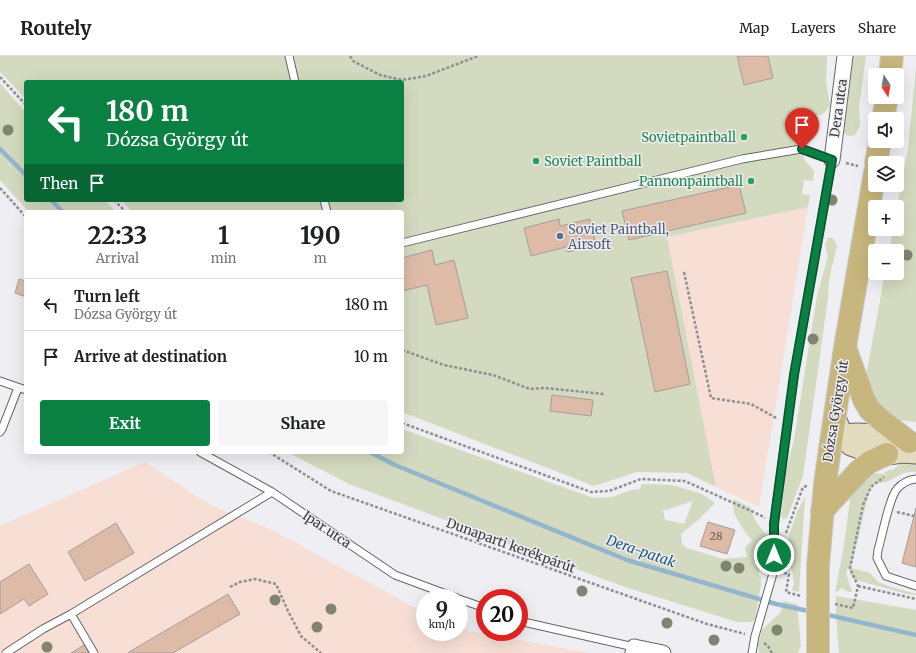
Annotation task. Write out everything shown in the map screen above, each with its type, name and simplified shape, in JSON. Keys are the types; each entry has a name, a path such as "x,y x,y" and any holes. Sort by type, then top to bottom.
{"main road":[{"path":"891,68 892,56"},
{"name":"Dózsa György út","path":"818,645 818,586 825,483 836,433 845,347 868,188"},
{"path":"845,347 864,400 870,410 914,447"},
{"path":"836,433 856,433 914,447"},
{"path":"836,433 851,445 867,451 887,454 903,452 914,447"},
{"path":"822,511 860,470 870,462 887,454"}],"street":[{"name":"Dera utca","path":"832,160 845,56"},
{"path":"634,650 663,653"}],"lane":[{"path":"289,56 295,80"},
{"path":"404,243 742,159 802,149 832,160 794,375 774,524 774,570 755,636 752,653"},
{"path":"0,381 24,390"},
{"path":"0,432 18,388"},
{"name":"Ipar utca","path":"204,454 272,492 395,575 433,589"},
{"path":"916,479 909,480 896,490 892,499 877,558 886,576 916,586"},
{"path":"6,653 272,492"},
{"path":"71,614 94,653"},
{"path":"528,623 634,650"}],"path":[{"path":"350,56 352,61 380,75 402,80 426,76 478,56"},
{"path":"0,77 24,103"},
{"path":"832,160 868,166"},
{"path":"0,188 24,215"},
{"path":"116,202 124,210"},
{"path":"684,272 711,398 750,404 788,424"},
{"path":"404,351 444,365 493,375 530,389 545,388 604,394"},
{"path":"404,424 591,492 609,491 641,479 685,481 760,515 774,524"},
{"name":"Dunaparti kerékpárút","path":"272,454 331,491 707,624 755,636"},
{"path":"852,608 858,586 850,568 863,505 872,487 884,476"},
{"path":"784,538 803,487 825,483"},
{"path":"889,510 914,516"},
{"path":"786,592 789,574"},
{"path":"230,587 240,582 255,579 276,584 301,636 321,653"},
{"path":"858,586 916,599"}],"shaded area":[{"path":"808,207 759,507 716,487 667,237"},
{"path":"145,462 212,506 272,530 416,608 416,641 468,641 468,631 476,632 476,641 524,641 589,653 0,653 0,526"}],"green space":[{"path":"0,56 827,56 826,81 830,106 822,115 815,115 814,122 800,139 804,159 814,171 813,181 804,180 802,194 810,195 808,207 667,237 716,487 687,473 637,472 594,486 404,413 404,210 130,210 123,202 404,202 404,80 24,80 24,97 0,72"},
{"path":"852,56 866,56 859,107 860,126 855,135 848,136 844,133"},
{"path":"916,68 916,422 897,420 880,411 866,376 884,280 904,280 904,244 890,244 892,236 904,236 904,200 898,200 900,192 904,192 904,169 908,148"},
{"path":"0,83 24,111 24,202 107,202 114,210 27,210 0,180"},
{"path":"828,238 833,238 837,245 829,280 828,298 803,476 787,518 783,519 781,516 786,471 794,439 817,296 828,256 825,244"},
{"path":"404,430 593,498 612,497 631,490 640,489 642,484 672,485 702,494 715,503 681,534 682,544 687,548 723,559 747,557 745,547 752,541 734,513 733,499 750,507 756,522 767,536 763,566 758,574 761,577 761,584 755,620 751,622 737,622 622,586 349,484 291,454 404,454","holes":["693,501 684,524 665,520 663,509 666,510"]},
{"path":"903,461 916,461 916,472 904,473 886,482 875,483 870,488 851,568 870,573 878,582 916,595 907,594 856,580 852,578 848,568 846,573 852,592 841,588 835,593 844,545 850,499 853,489 871,473 883,474 889,470 892,470"},
{"path":"805,497 799,592 792,590 794,584 792,571 787,561 789,535 797,512"},
{"path":"836,596 916,610 916,653 839,653"},
{"path":"783,601 797,604 801,645 798,653 759,653 758,645 762,630 781,612"}],"building":[{"path":"737,56 768,56 773,78 744,85"},
{"path":"739,185 746,213 629,240 622,211"},
{"name":"Soviet Paintball, Airsoft","path":"559,219 560,226 590,219 596,245 568,252 566,247 531,256 524,228"},
{"path":"432,250 435,265 454,260 468,318 436,325 427,285 404,291 404,257"},
{"path":"667,271 690,384 655,392 631,278"},
{"path":"19,279 24,280 24,296 15,293"},
{"path":"552,395 593,400 591,416 550,411"},
{"path":"916,508 916,567 902,563"},
{"path":"708,522 735,530 727,554 700,546"},
{"path":"116,523 134,553 85,581 68,552"},
{"path":"29,564 48,594 29,606 24,599 0,614 0,582"},
{"path":"228,594 240,614 173,653 129,653 129,652"},
{"path":"84,645 89,653 71,653"}],"waterway":[{"name":"Dera-patak","path":"0,149 24,173"},
{"name":"Dera-patak","path":"53,202 61,210"},
{"name":"Dera-patak","path":"374,454 395,465 627,560 776,604 813,612"},
{"name":"Dera-patak","path":"824,614 916,635"}],"place":[{"name":"Sovietpaintball","path":"744,137"},
{"name":"Soviet Paintball","path":"536,161"},
{"name":"Pannonpaintball","path":"751,181"},
{"name":"Soviet Paintball, Airsoft","path":"560,236"}],"route":[{"path":"774,555 774,524 794,375 832,160 802,149"}]}
